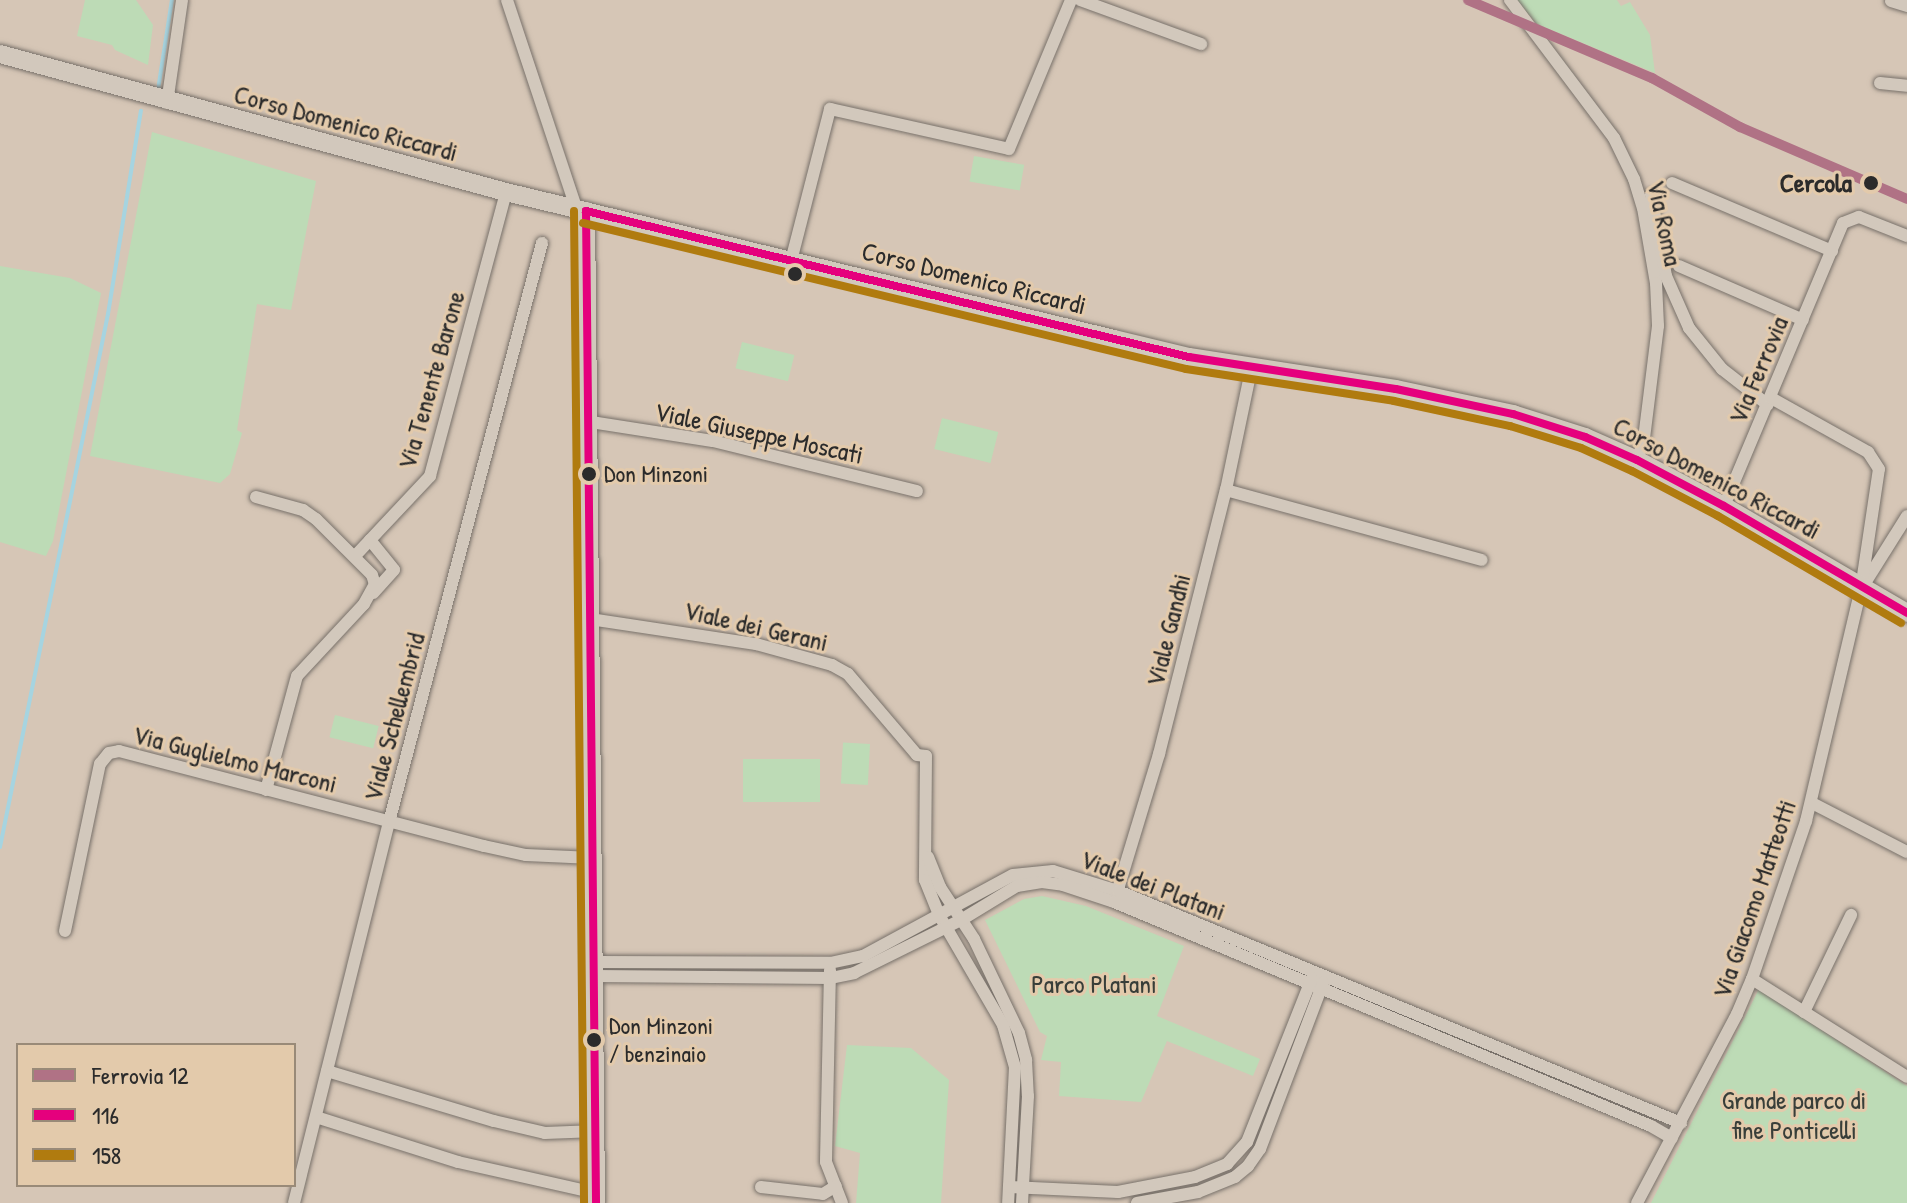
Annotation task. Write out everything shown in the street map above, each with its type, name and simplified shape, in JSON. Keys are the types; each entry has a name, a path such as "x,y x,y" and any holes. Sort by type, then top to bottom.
{"main road":[{"name":"Corso Domenico Riccardi","path":"0,54 167,103 506,192 1174,353 1396,389 1513,414 1585,437 1637,460 1724,506 1861,589 1907,613"},
{"path":"581,210 591,422 596,1198"}],"street":[{"path":"167,103 182,0"},
{"path":"507,0 581,210"},
{"path":"791,261 830,109 1009,149 1071,0"},
{"path":"1080,0 1201,44"},
{"name":"Via Roma","path":"1510,0 1614,138 1634,179 1643,208 1656,283 1658,326 1644,439 1637,460"},
{"path":"1891,1 1907,6"},
{"path":"1880,83 1907,86"},
{"path":"1672,183 1832,251"},
{"name":"Via Tenente Barone","path":"355,556 430,476 506,192"},
{"path":"1651,195 1666,276 1701,347 1722,369 1770,401 1868,452 1879,469 1861,589"},
{"name":"Via Ferrovia","path":"1724,506 1843,223 1855,217 1907,236"},
{"name":"Viale Schellembrid","path":"294,1203 389,822 542,243"},
{"name":"Via Roma","path":"1679,266 1803,320"},
{"name":"Viale Gandhi","path":"1116,896 1159,754 1226,490 1252,366"},
{"name":"Viale Giuseppe Moscati","path":"591,422 713,441 917,491"},
{"path":"1226,490 1482,560"},
{"path":"256,497 303,510 372,575 373,593"},
{"path":"1861,589 1907,516"},
{"path":"266,790 297,676 394,570 370,540"},
{"name":"Via Giacomo Matteotti","path":"1637,1203 1681,1123 1752,979 1812,803 1861,589"},
{"name":"Viale dei Gerani","path":"590,619 756,644 832,665 848,674 917,755 926,756 925,880 939,915 1003,1025 1015,1067 1019,1195"},
{"name":"Via Guglielmo Marconi","path":"65,931 100,764 109,753 119,751 506,851 593,858"},
{"path":"1812,803 1907,852"},
{"name":"Viale dei Gerani","path":"925,847 940,887 1012,1015 1026,1060 1028,1096 1019,1195"},
{"name":"Viale dei Platani","path":"595,969 830,963 863,956 939,915 957,914 1017,886 1042,882 1116,896 1318,981 1651,1126 1672,1138"},
{"name":"Viale dei Platani","path":"595,969 831,978 869,969 948,927 957,914"},
{"path":"1804,1012 1851,915"},
{"path":"830,963 826,1162 842,1203"},
{"path":"1752,979 1904,1075 1907,1060"},
{"path":"1008,1202 1019,1195 1118,1192 1195,1177 1227,1164 1247,1142 1318,981"},
{"path":"1137,1203 1200,1198 1235,1177 1260,1149 1318,981"},
{"name":"Viale dei Platani","path":"1318,981 1681,1123"},
{"path":"327,1071 494,1121 545,1133 596,1131"},
{"path":"316,1117 431,1155 596,1198"},
{"path":"1195,1177 1200,1198"},
{"path":"761,1187 823,1194 836,1186"},
{"path":"1019,1195 1030,1203"}],"green space":[{"path":"85,0 136,0 153,25 148,65 115,50 112,45 77,36"},
{"path":"1516,0 1617,0 1621,6 1630,2 1650,35 1655,73 1537,24"},
{"path":"152,132 316,181 291,310 257,304 237,430 242,433 230,474 220,483 90,456"},
{"path":"974,156 1024,165 1020,190 969,182"},
{"path":"0,266 70,278 101,293 53,541 46,556 0,542"},
{"path":"742,342 794,355 788,381 735,368"},
{"path":"942,418 998,432 991,463 934,449"},
{"path":"335,715 379,726 373,748 329,737"},
{"path":"843,743 870,744 868,785 841,784"},
{"path":"743,759 820,759 820,802 743,802"},
{"name":"Parco Platani","path":"1042,896 1086,906 1184,946 1157,1016 1260,1059 1253,1076 1167,1041 1141,1102 1059,1096 1061,1062 1041,1060 1047,1036 1040,1032 985,920 1024,899"},
{"name":"Grande parco di fine Ponticelli","path":"1759,989 1907,1086 1907,1203 1651,1203"},
{"path":"847,1045 911,1048 949,1080 941,1203 856,1203 860,1153 835,1146"}],"waterway":[{"path":"158,90 172,0"},
{"path":"0,847 108,314 141,111"}],"rail line":[{"name":"12","path":"1468,0 1652,78 1740,127 1907,199"}],"transit line":[{"name":"158","path":"574,211 584,1203"},
{"name":"116","path":"586,211 1189,357 1396,389 1513,414 1585,437 1637,460 1724,506 1907,613"},
{"name":"116","path":"586,211 596,1203"},
{"name":"158","path":"583,223 1186,369 1394,401 1510,426 1581,448 1632,471 1718,516 1901,623"}],"place":[{"name":"Cercola","path":"1871,183"},
{"name":"Don Minzoni","path":"589,474"},
{"name":"Don Minzoni / benzinaio","path":"594,1040"}]}
